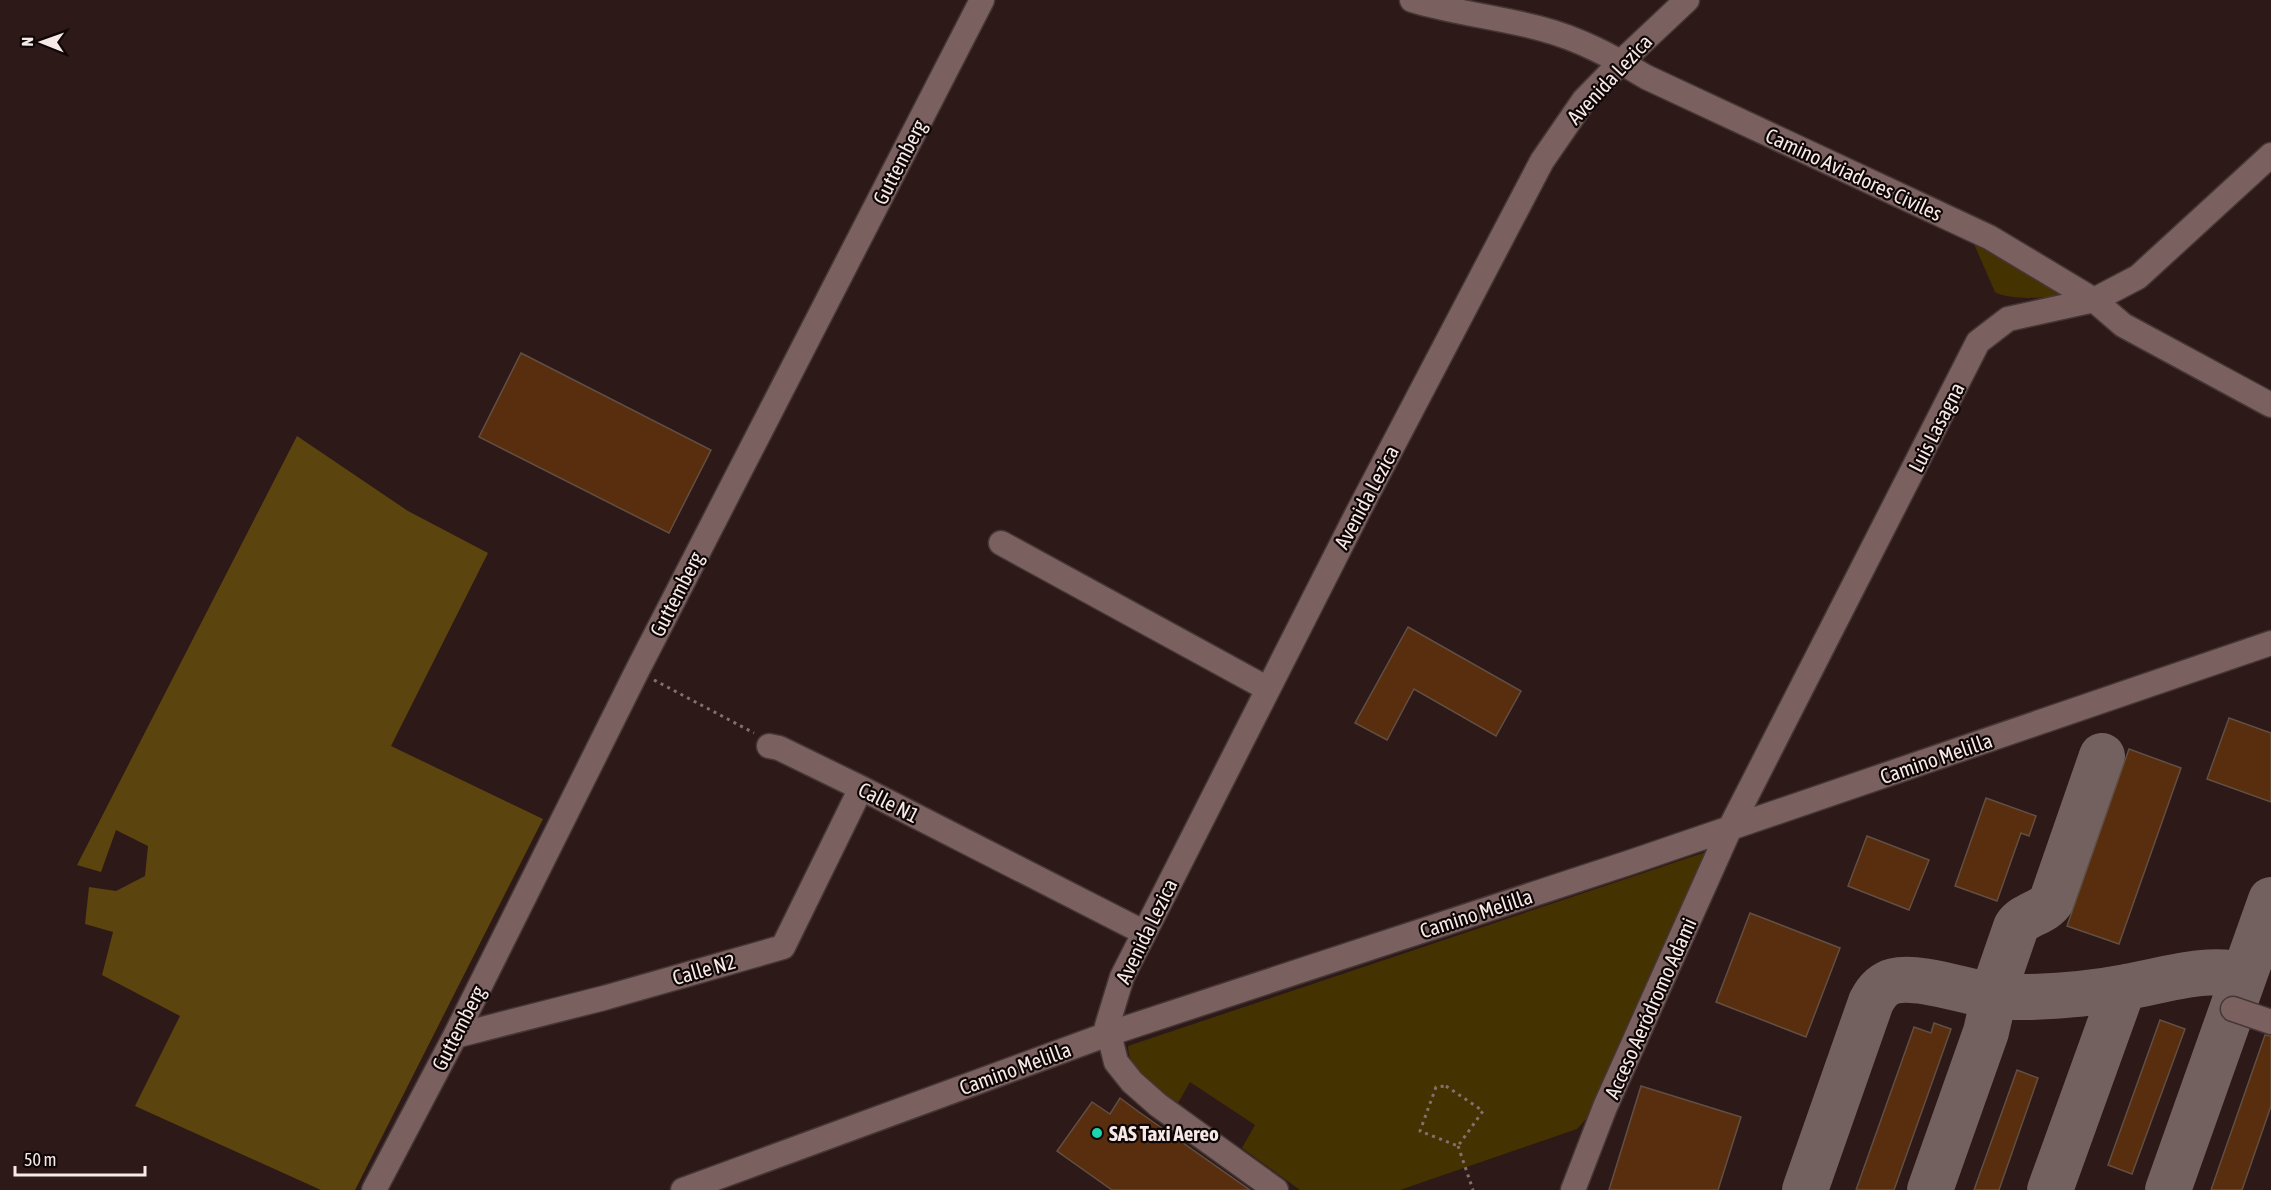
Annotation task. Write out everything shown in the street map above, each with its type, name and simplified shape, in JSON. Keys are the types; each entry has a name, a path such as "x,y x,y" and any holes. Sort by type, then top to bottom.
{"street":[{"name":"Guttemberg","path":"374,1190 637,671 982,0"},
{"name":"Camino Aviadores Civiles","path":"1412,0 1439,8 1544,29 1596,47 1657,82 1989,237 2094,300 2123,325 2271,405"},
{"name":"Avenida Lezica","path":"1108,1034 1107,1026 1112,1005 1143,932 1358,512 1542,161 1584,100 1620,62 1688,0"},
{"name":"Luis Lasagna","path":"1730,828 1978,342 2008,319 2094,300 2138,277 2271,155"},
{"path":"1001,543 1268,689"},
{"name":"Camino Melilla","path":"691,1189 1108,1034 1730,828 2271,643"},
{"name":"Calle N1","path":"769,746 779,748 861,788 1143,932"},
{"name":"Calle N2","path":"454,1036 604,998 783,946 861,788"},
{"name":"Acceso Aeródromo Adami","path":"1573,1190 1605,1107 1730,828"},
{"path":"2233,1009 2271,1022"},
{"path":"1108,1034 1116,1062 1132,1082 1158,1105 1276,1190"}],"path":[{"path":"637,671 756,734 769,746"},
{"path":"1458,1146 1483,1111 1446,1086 1436,1087 1420,1131 1458,1146 1473,1190"}],"shaded area":[{"path":"1974,244 1981,244 2061,294 2028,298 2001,295 1995,292"},
{"path":"297,436 408,511 488,553 391,746 543,819 355,1190 321,1190 135,1106 180,1016 102,975 113,932 85,924 89,887 116,891 145,876 148,846 116,830 101,872 77,865"},
{"path":"1706,852 1708,860 1586,1119 1577,1129 1400,1190 1300,1190 1242,1148 1255,1125 1190,1082 1178,1103 1146,1079 1129,1056 1128,1046"}],"building":[{"path":"521,353 711,450 669,533 479,437"},
{"path":"1408,627 1521,691 1496,736 1414,689 1387,740 1355,723"},
{"path":"2229,718 2271,733 2271,802 2207,779"},
{"path":"2129,749 2181,768 2119,944 2067,926"},
{"path":"1986,798 2036,816 2029,836 2021,833 1997,901 1955,886"},
{"path":"1867,836 1929,860 1909,910 1848,886"},
{"path":"1750,913 1840,948 1806,1037 1716,1002"},
{"path":"2160,1020 2185,1029 2132,1174 2108,1165"},
{"path":"1934,1023 1951,1029 1894,1190 1856,1190 1914,1027 1931,1033"},
{"path":"2265,1035 2271,1036 2271,1106 2242,1190 2211,1190"},
{"path":"2017,1070 2038,1078 1999,1190 1974,1190"},
{"path":"1641,1086 1741,1117 1718,1190 1609,1190"},
{"path":"1120,1098 1250,1190 1112,1190 1057,1151 1092,1102 1110,1114"}],"taxiway":[{"path":"1930,1190 1986,1032 1998,979 2016,927 2052,900 2102,756"},
{"path":"2168,1190 2271,900"},
{"path":"1805,1190 1871,1002 1886,984 1894,981 1916,980 1993,996 2030,997 2102,991 2201,973 2216,972 2244,976"},
{"path":"2050,1190 2123,988"}],"place":[{"name":"SAS Taxi Aereo","path":"1097,1133"}]}
